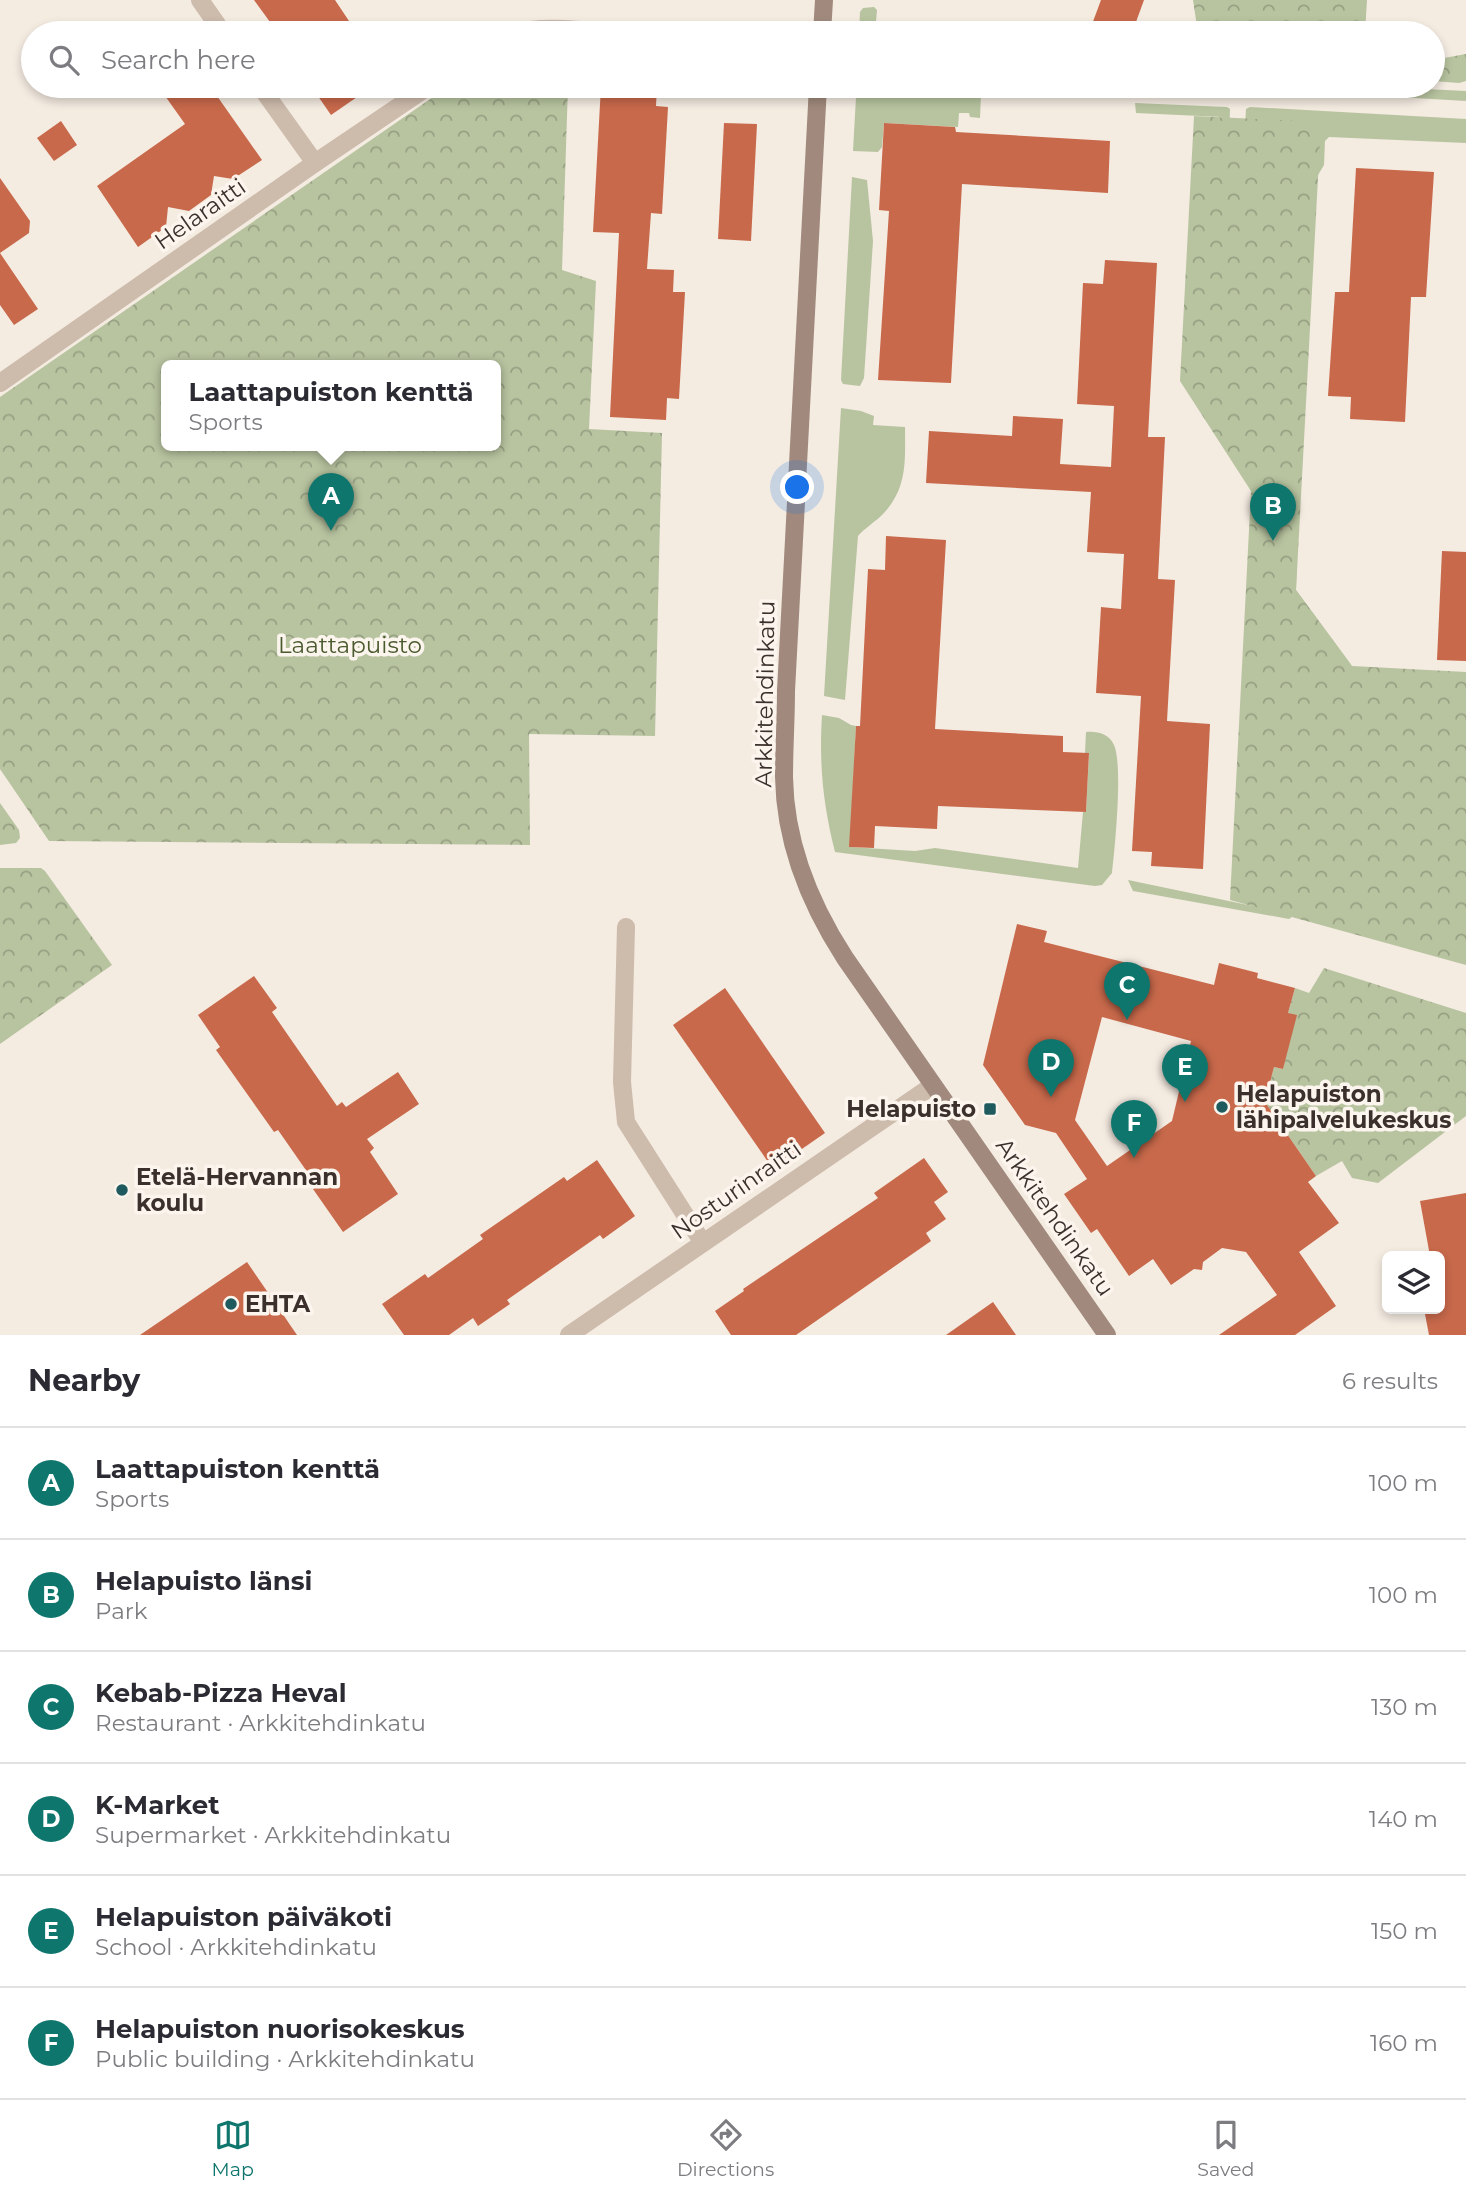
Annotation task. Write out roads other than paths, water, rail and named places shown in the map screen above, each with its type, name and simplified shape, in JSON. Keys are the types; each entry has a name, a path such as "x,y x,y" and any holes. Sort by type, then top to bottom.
{"street":[{"path":"823,21 824,0"},
{"name":"Arkkitehdinkatu","path":"817,98 786,691 784,779 798,862 815,907 828,931 874,1002 1107,1335"}],"lane":[{"path":"200,0 215,21"},
{"path":"269,98 315,163"},
{"name":"Helaraitti","path":"0,383 411,98"},
{"path":"625,928 622,1082 626,1122 703,1243"},
{"name":"Nosturinraitti","path":"569,1335 932,1086"}],"place":[{"name":"Laattapuiston kenttä","path":"331,531"},
{"name":"Helapuisto länsi","path":"1273,541"},
{"name":"Kebab-Pizza Heval","path":"1127,1020"},
{"name":"K-Market","path":"1051,1097"},
{"name":"Helapuiston päiväkoti","path":"1185,1102"},
{"name":"Helapuiston lähipalvelukeskus","path":"1222,1107"},
{"name":"Helapuisto","path":"990,1109"},
{"name":"Helapuiston nuorisokeskus","path":"1134,1158"},
{"name":"Etelä-Hervannan koulu","path":"122,1190"},
{"name":"EHTA","path":"231,1304"}],"park label":[{"name":"Laattapuisto","path":"350,645"}]}
